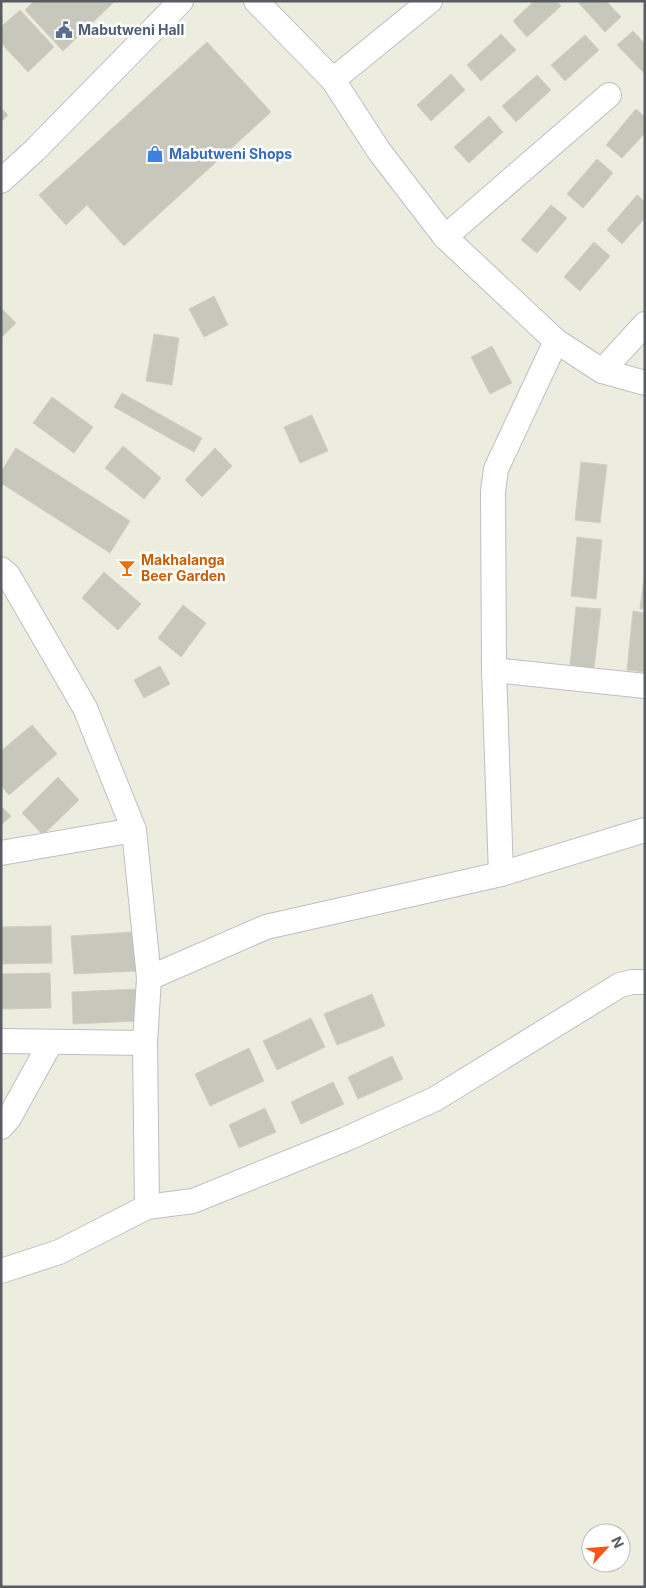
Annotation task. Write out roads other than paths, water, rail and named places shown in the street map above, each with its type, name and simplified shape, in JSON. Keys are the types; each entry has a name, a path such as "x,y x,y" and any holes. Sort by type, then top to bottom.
{"street":[{"path":"1,181 35,150 182,1"},
{"path":"256,1 334,80 380,151 444,237 556,341 602,371 645,383"},
{"path":"334,80 430,1"},
{"path":"444,237 609,94"},
{"path":"602,371 645,324"},
{"path":"500,874 494,670 493,492 496,469 556,341"},
{"path":"1,570 8,575 85,708 134,830 149,978 145,1044 147,1207"},
{"path":"494,670 645,686"},
{"path":"1,853 134,830"},
{"path":"149,978 266,927 500,874 645,830"},
{"path":"1,1271 59,1252 147,1207 193,1201 346,1139 434,1099 620,986 632,982 645,982"},
{"path":"1,1041 145,1044"},
{"path":"1,1127 9,1118 51,1042"}],"place":[{"name":"Mabutweni Hall","path":"64,30"},
{"name":"Mabutweni Shops","path":"155,154"},
{"name":"Makhalanga Beer Garden","path":"127,568"}]}
